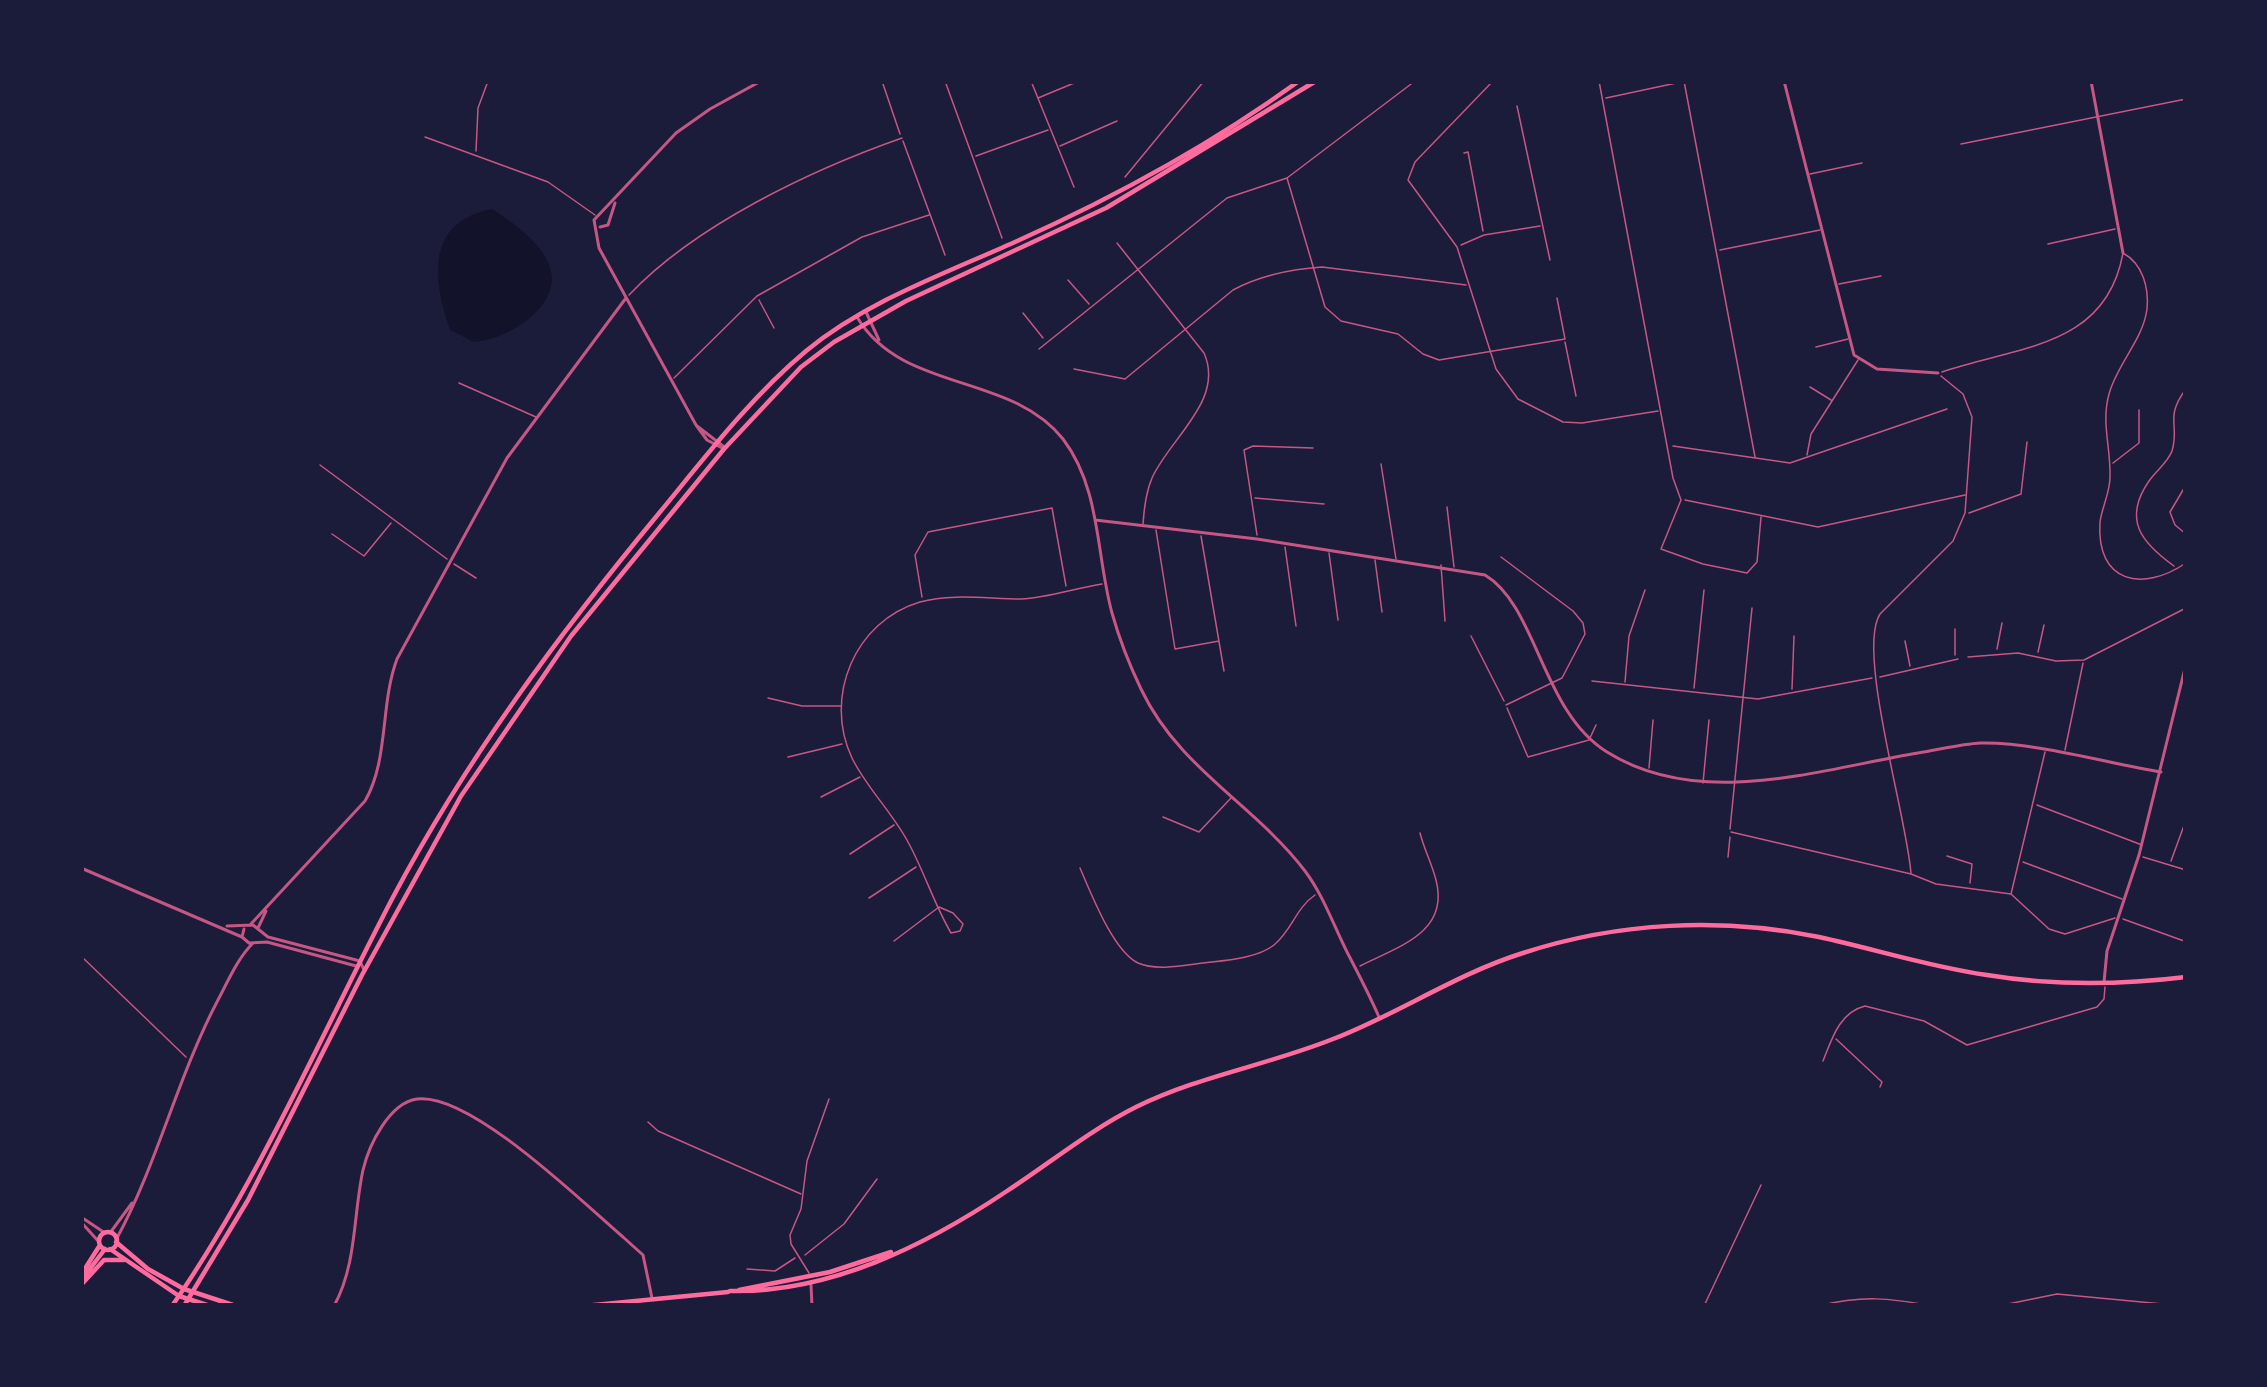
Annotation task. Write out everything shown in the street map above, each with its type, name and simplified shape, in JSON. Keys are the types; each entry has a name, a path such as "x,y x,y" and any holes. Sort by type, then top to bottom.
{"main road":[{"path":"188,1300 248,1200 417,854 505,712 563,631 717,443 806,352 866,311 1101,200 1267,104 1298,81"},
{"path":"172,1306 251,1176 461,796 513,715 571,636 724,449 801,367 870,321 1091,216 1316,81"},
{"path":"584,1306 772,1290 862,1269 981,1208 1148,1101 1209,1077 1316,1046 1464,976 1584,936 1716,925 1776,930 1984,975 2104,983 2186,977"},
{"path":"81,1280 104,1246 107,1233 188,1300 210,1306"},
{"path":"104,1246 116,1241"},
{"path":"104,1246 182,1292"},
{"path":"81,1280 104,1260 126,1261"},
{"path":"188,1300 236,1306"}],"street":[{"path":"724,449 696,425 626,298 597,243 598,213 671,137 748,84 761,81"},
{"path":"882,81 945,255"},
{"path":"945,81 1001,238"},
{"path":"1031,81 1075,187"},
{"path":"1038,98 1079,81"},
{"path":"1125,177 1204,81"},
{"path":"1298,81 1304,89"},
{"path":"1039,349 1227,198 1287,178 1415,81"},
{"path":"1493,81 1409,170 1408,180 1457,247 1496,369 1518,399 1563,422 1582,424 1662,410"},
{"path":"1599,81 1673,478 1681,500 1661,549 1747,572 1756,562 1761,517"},
{"path":"1602,99 1684,81 1755,457"},
{"path":"1784,81 1848,338 1858,360 1877,369 1938,373 2082,326 2102,308 2116,285 2123,253 2091,81"},
{"path":"476,155 478,109 487,82"},
{"path":"1960,144 2186,99"},
{"path":"1517,106 1550,260"},
{"path":"1058,147 1117,122"},
{"path":"973,158 1050,129"},
{"path":"424,137 552,184 609,218"},
{"path":"239,961 248,925 370,794 391,674 488,491 536,417 626,298 675,251 806,178 902,138"},
{"path":"1464,153 1468,152 1484,235"},
{"path":"1807,175 1862,163"},
{"path":"1287,178 1325,307 1336,318 1398,334 1439,360 1565,339"},
{"path":"598,227 608,225 619,195"},
{"path":"672,380 757,296 862,237 929,214"},
{"path":"1457,247 1484,235 1544,226"},
{"path":"2048,244 2119,228"},
{"path":"1716,250 1820,230"},
{"path":"1117,243 1207,356 1209,382 1199,408 1152,478 1143,524"},
{"path":"2123,253 2140,269 2148,304 2109,394 2105,432 2109,464 2100,533 2112,568 2129,579 2143,582 2186,563"},
{"path":"1074,369 1125,379 1246,283 1314,267 1470,284"},
{"path":"1835,285 1881,276"},
{"path":"1068,280 1090,305"},
{"path":"757,296 774,328"},
{"path":"1557,298 1576,396"},
{"path":"866,311 880,342"},
{"path":"1023,313 1046,341"},
{"path":"857,317 880,342 913,366 1006,396 1037,413 1061,437 1080,465 1125,651 1162,727 1214,785 1278,841 1319,892 1380,1018"},
{"path":"1816,347 1848,338"},
{"path":"1807,459 1811,434 1858,360"},
{"path":"1911,874 1872,641 1875,621 1953,541 1965,513 1972,417 1963,394 1938,373"},
{"path":"459,383 536,417"},
{"path":"1810,387 1831,400"},
{"path":"2176,570 2145,544 2137,518 2148,482 2171,453 2171,417 2186,389"},
{"path":"1669,445 1790,463 1947,409"},
{"path":"2109,464 2139,443 2139,410"},
{"path":"1965,513 2021,494 2027,442"},
{"path":"1257,539 1246,448 1313,448"},
{"path":"1381,464 1396,559"},
{"path":"320,465 476,578"},
{"path":"2186,485 2170,512 2175,525 2186,534"},
{"path":"1681,500 1808,527 1828,527 1967,494"},
{"path":"1251,498 1324,504"},
{"path":"1447,507 1454,567"},
{"path":"923,601 915,555 928,532 1052,508 1066,590"},
{"path":"332,534 366,556 394,520"},
{"path":"1095,520 1485,574 1503,589 1561,704 1589,740 1647,771 1703,783 1736,783 1984,743 2161,772"},
{"path":"1156,526 1175,649 1219,641"},
{"path":"1200,532 1224,671"},
{"path":"1286,543 1296,626"},
{"path":"1329,550 1338,620"},
{"path":"1375,556 1382,612"},
{"path":"1501,557 1583,623 1585,634 1562,678 1506,705"},
{"path":"1441,566 1445,621"},
{"path":"939,907 960,920 960,931 951,933 897,823 845,743 841,706 847,673 861,644 887,618 923,601 1026,599 1106,583"},
{"path":"1625,686 1629,636 1646,590"},
{"path":"1693,692 1704,590"},
{"path":"1728,856 1752,608"},
{"path":"1968,657 1997,652 2084,660 2186,608"},
{"path":"1997,652 2002,623"},
{"path":"2037,656 2044,625"},
{"path":"1592,681 1744,699 1792,693 1957,659 1955,628"},
{"path":"1471,636 1528,757 1589,740 1596,725"},
{"path":"1792,693 1795,636"},
{"path":"1905,641 1912,670"},
{"path":"2064,755 2084,660"},
{"path":"1823,1060 1850,1012 1865,1006 1924,1021 1960,1043 1981,1044 2097,1007 2104,998 2105,958 2139,855 2186,664"},
{"path":"768,698 802,706 841,706"},
{"path":"1647,771 1653,720"},
{"path":"1703,783 1709,720"},
{"path":"788,757 845,743"},
{"path":"2011,894 2045,752"},
{"path":"821,797 863,775"},
{"path":"1162,818 1199,832 1231,798"},
{"path":"2033,804 2141,844"},
{"path":"2170,865 2186,820"},
{"path":"850,854 897,823"},
{"path":"1356,968 1417,938 1436,915 1436,879 1420,833"},
{"path":"1733,834 1911,874 1936,884 2011,894 2048,929 2065,934 2119,918 2184,940"},
{"path":"2139,855 2186,870"},
{"path":"1948,856 1974,868 1969,887"},
{"path":"2019,861 2125,900"},
{"path":"869,898 920,865"},
{"path":"81,868 254,943 363,966"},
{"path":"1080,868 1117,943 1140,964 1155,967 1227,960 1268,950 1306,901 1319,892"},
{"path":"116,1241 190,1059 239,961 254,943 270,904"},
{"path":"894,941 939,907"},
{"path":"220,926 248,925 268,937 363,966"},
{"path":"81,956 177,1052 190,1059"},
{"path":"1833,1036 1882,1082 1880,1087"},
{"path":"334,1306 350,1265 370,1150 391,1115 421,1099 461,1110 490,1126 606,1222 643,1255 652,1298"},
{"path":"812,1306 810,1280 790,1235 804,1196 807,1161 829,1099"},
{"path":"648,1122 658,1131 804,1196"},
{"path":"747,1269 775,1271 800,1257 844,1224 878,1179"},
{"path":"1704,1306 1761,1185"},
{"path":"81,1219 107,1233 136,1196"},
{"path":"81,1219 104,1246"},
{"path":"1998,1306 2056,1294 2185,1306"},
{"path":"1818,1306 1883,1296 1934,1306"}],"shaded area":[{"path":"492,209 536,244 546,258 551,288 543,304 521,324 474,342 450,330 440,291 440,255 455,226"}]}
